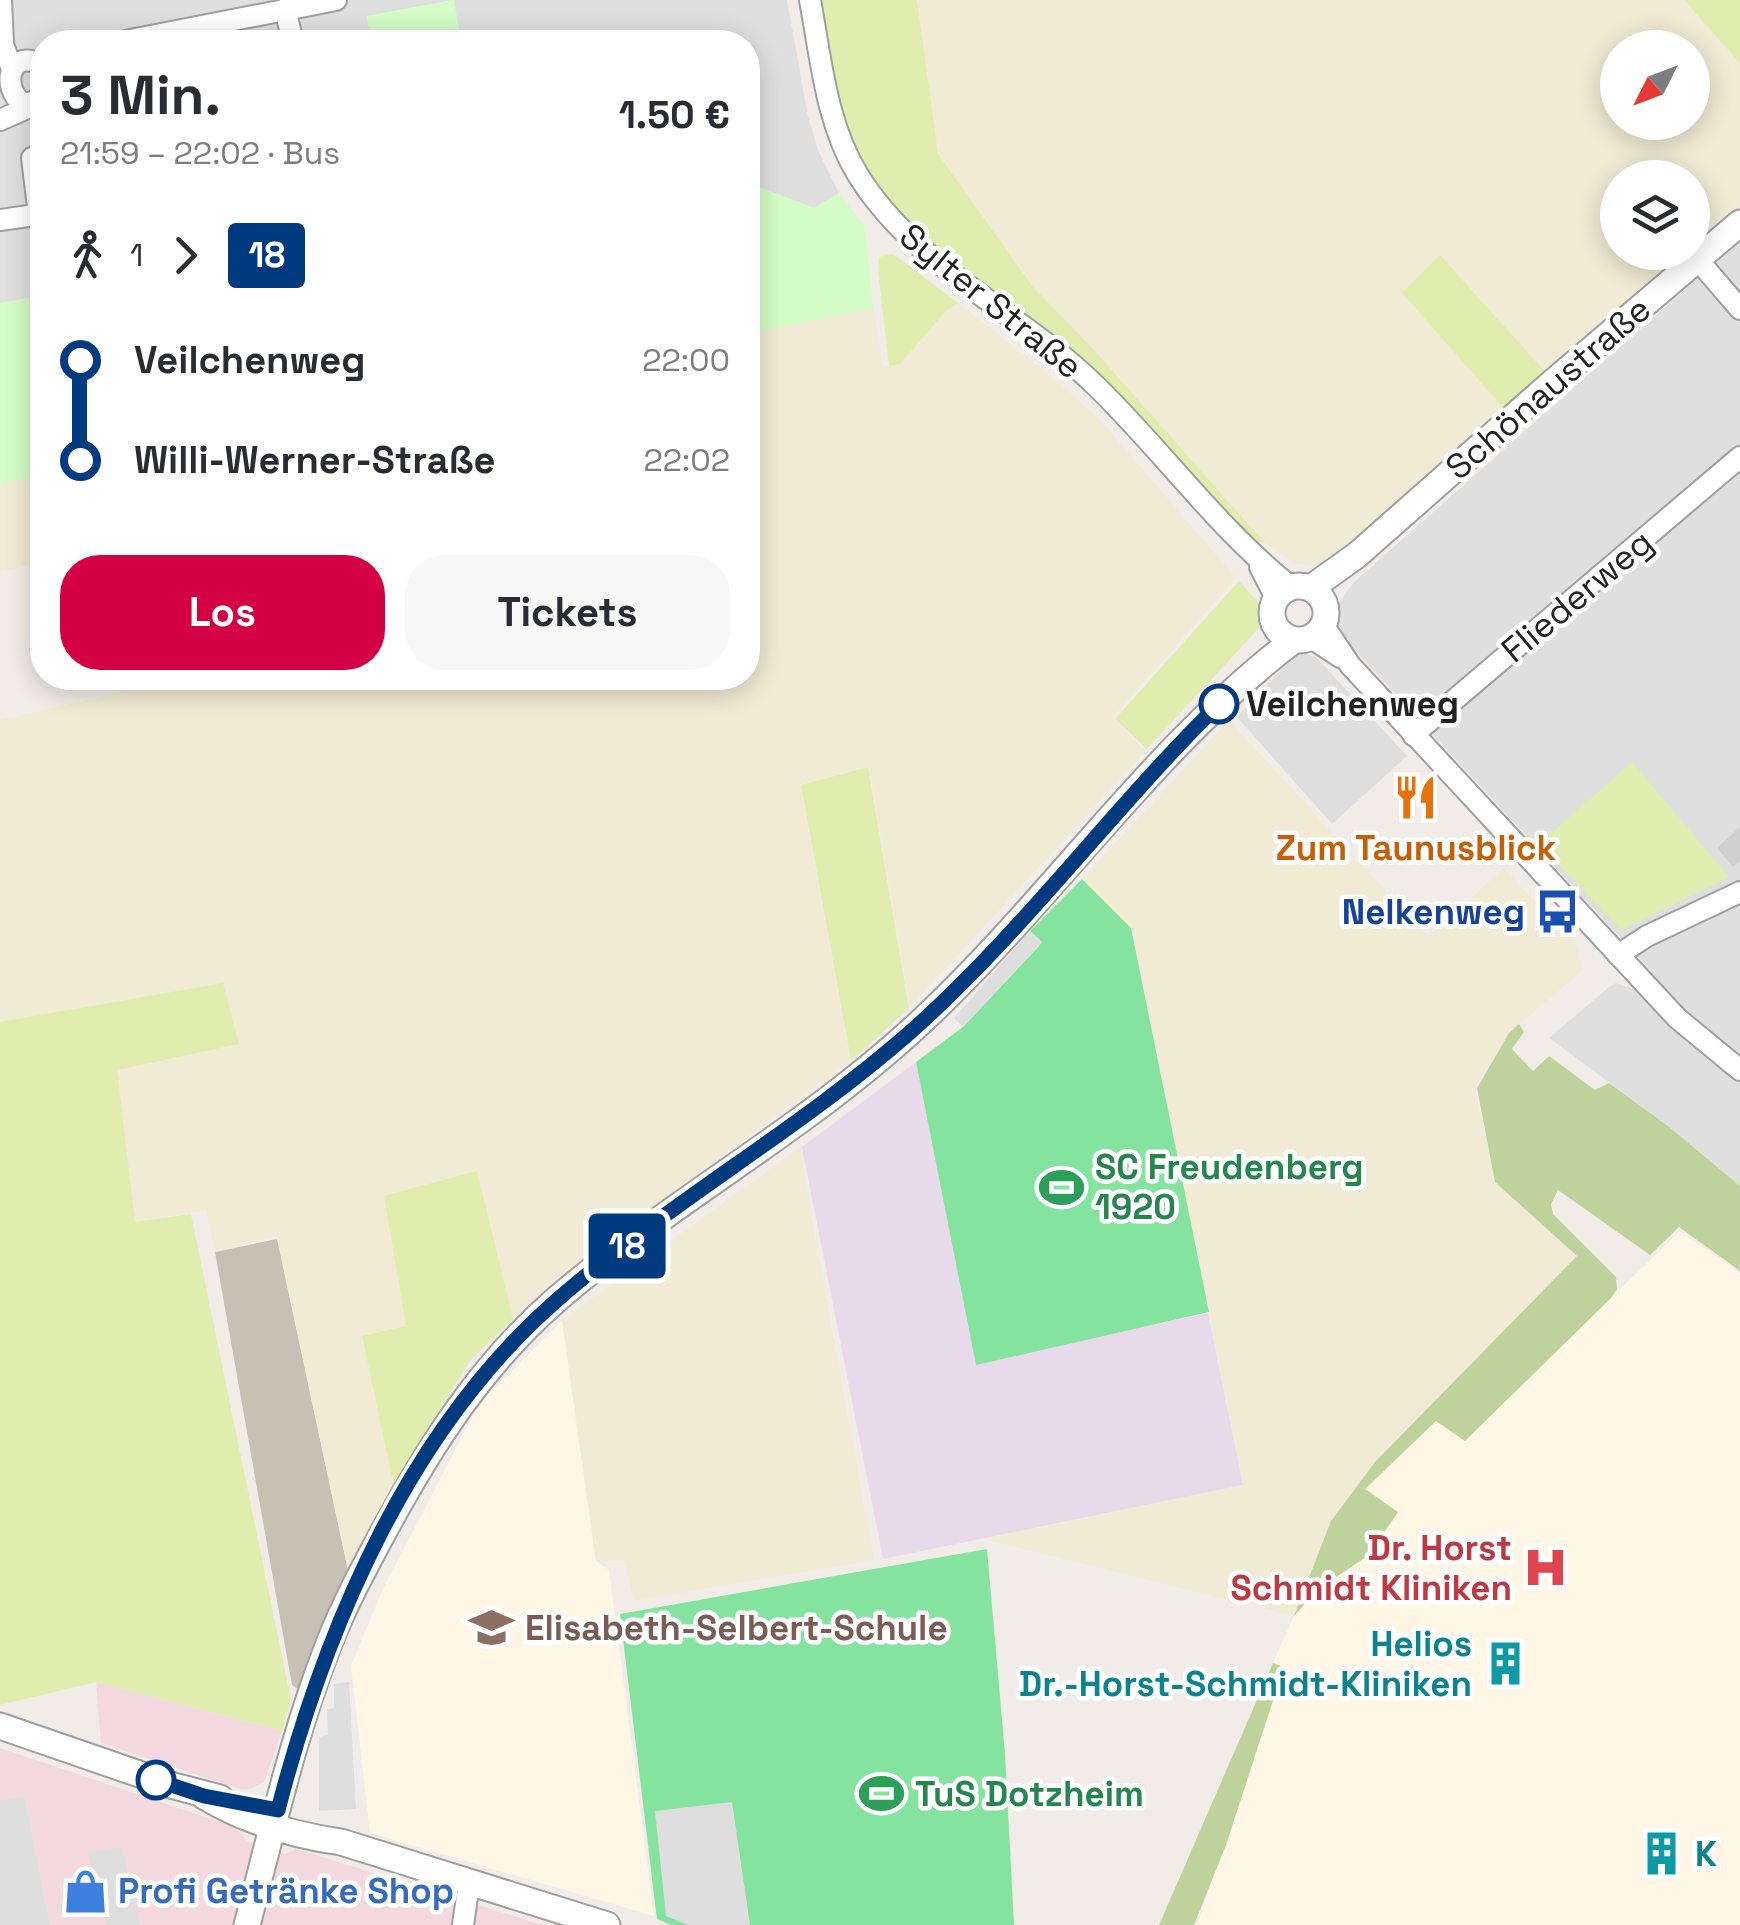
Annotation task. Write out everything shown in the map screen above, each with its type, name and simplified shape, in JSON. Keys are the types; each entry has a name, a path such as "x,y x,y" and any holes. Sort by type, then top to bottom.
{"street":[{"path":"0,0 3,44 11,67"},
{"path":"183,30 336,0"},
{"name":"Sylter Straße","path":"810,0 831,112 841,143 885,214 915,244 1051,346 1094,384 1301,613"},
{"path":"285,9 290,30"},
{"path":"30,62 24,60 11,67 4,98 30,103"},
{"path":"0,120 30,106"},
{"path":"0,220 30,216"},
{"name":"Schönaustraße","path":"1710,249 1740,223"},
{"name":"Schönaustraße","path":"248,1925 275,1819 329,1642 416,1471 477,1381 557,1299 848,1084 912,1030 1357,555 1685,270"},
{"path":"1707,270 1740,310"},
{"name":"Fliederweg","path":"1413,735 1740,458"},
{"path":"1301,613 1677,1018 1740,1070"},
{"path":"1618,955 1647,936 1740,892"},
{"path":"0,1726 204,1796 237,1816 275,1819 297,1835 342,1842 607,1925"},
{"path":"463,1925 469,1883"}],"shaded area":[{"path":"0,0 453,0 367,16 369,30 30,30 30,298 0,303"},
{"path":"453,0 787,0 808,116 818,150 839,193 814,208 760,188 760,30 459,30"},
{"path":"917,0 1684,0 1740,63 1740,211 1710,237 1710,160 1600,160 1600,270 1672,270 1549,376 1440,256 1507,412 1332,557 1315,565 1295,564 1264,542 1033,287 938,154"},
{"path":"1740,241 1740,1186 1668,1126 1549,1038 1609,987 1616,983 1632,989 1652,972 1352,647 1336,623 1338,604 1354,582"},
{"path":"958,303 1100,420 1236,578 1112,718 1146,751 910,1007 869,766 800,784 850,1061 556,1279 513,1319 476,1172 406,1327 362,1337 395,1492 349,1575 277,1236 215,1252 206,1210 135,1222 116,1069 239,1044 223,983 0,1022 0,720 131,690 760,690 760,332 873,308 883,367 900,364 945,312"},
{"path":"30,478 30,565 0,572 0,484"},
{"path":"1304,653 1317,658 1407,756 1332,824 1237,717 1294,656"},
{"path":"1229,720 1428,937 1504,868 1577,947 1583,970 1509,1033 1474,1088 1495,1182 1577,1256 1375,1462 1331,1521 1294,1616 983,1539 1243,1485 1131,928 1082,879"},
{"path":"1740,827 1740,861 1733,867 1717,848"},
{"path":"1030,931 1042,942 963,1027 954,1018"},
{"path":"916,1062 976,1364 1208,1313 1243,1485 883,1559 802,1147"},
{"path":"799,1148 874,1560 634,1601 624,1561 596,1561 562,1320"},
{"name":"Dr. Horst Schmidt Kliniken","path":"1680,1231 1740,1273 1740,1925 1197,1925 1284,1668 1273,1663 1294,1616 1317,1590 1369,1555 1398,1513 1365,1490 1436,1421 1465,1440"},
{"path":"277,1239 349,1575 300,1691 292,1685 215,1252"},
{"name":"Elisabeth-Selbert-Schule","path":"562,1320 596,1561 609,1570 654,1916 370,1833 351,1666 383,1589 479,1404"},
{"path":"96,1682 282,1731 264,1782 239,1789 101,1743"},
{"path":"349,1682 356,1809 319,1811 319,1737 328,1735 327,1709 334,1708 334,1684"},
{"path":"0,1748 235,1827 247,1841 285,1854 296,1849 543,1925 50,1925 25,1796 0,1800"},
{"path":"25,1796 50,1925 0,1925 0,1800"},
{"path":"732,1802 750,1925 688,1925 666,1916 655,1811"},
{"path":"122,1847 140,1925 106,1925 87,1852"}],"green space":[{"path":"454,0 459,30 369,30 367,16"},
{"path":"822,0 917,0 938,154 1033,287 1264,542 1256,543 1069,348 925,241 882,193 844,131"},
{"path":"1684,0 1740,0 1740,63"},
{"path":"760,188 814,208 839,193 865,227 873,308 760,332"},
{"path":"893,254 958,303 945,312 900,364 889,366 878,271 879,257"},
{"path":"1440,255 1549,376 1507,412 1402,293"},
{"path":"30,298 30,478 0,484 0,303"},
{"path":"1239,581 1263,608 1259,628 1147,749 1115,719"},
{"path":"1632,762 1729,877 1621,930 1539,844"},
{"path":"868,767 909,1008 851,1061 801,785"},
{"name":"SC Freudenberg 1920","path":"1082,879 1131,928 1209,1312 976,1365 916,1062 963,1027 1039,946 1042,942 1030,931"},
{"path":"223,983 239,1044 117,1070 135,1222 191,1214 291,1700 282,1731 96,1682 0,1705 0,1022"},
{"path":"1519,1024 1524,1032 1512,1049 1533,1071 1549,1056 1595,1090 1609,1083 1740,1186 1740,1271 1679,1227 1650,1255 1558,1190 1551,1204 1553,1214 1616,1277 1617,1289 1465,1441 1436,1421 1365,1489 1398,1512 1369,1555 1317,1590 1294,1616 1331,1521 1375,1462 1577,1256 1495,1182 1477,1088 1509,1033"},
{"path":"477,1171 513,1319 470,1361 417,1445 395,1492 362,1336 406,1326 384,1196"},
{"path":"987,1549 1005,1754 1014,1925 671,1925 657,1919 620,1614"},
{"path":"1273,1663 1284,1667 1226,1845 1194,1925 1159,1925"}],"bus line":[{"name":"18","path":"156,1780 204,1796 278,1810 329,1642 416,1471 477,1381 557,1299 848,1084 912,1030 987,955 1219,704"}],"place":[{"name":"Veilchenweg","path":"1219,704"},
{"name":"Zum Taunusblick","path":"1416,798"},
{"name":"Nelkenweg","path":"1558,912"},
{"name":"SC Freudenberg 1920","path":"1062,1187"},
{"name":"Dr. Horst Schmidt Kliniken","path":"1545,1568"},
{"name":"Elisabeth-Selbert-Schule","path":"492,1628"},
{"name":"Helios Dr.-Horst-Schmidt-Kliniken","path":"1505,1664"},
{"name":"TuS Dotzheim","path":"882,1794"},
{"name":"K","path":"1662,1854"},
{"name":"Profi Getränke Shop","path":"85,1891"}]}
